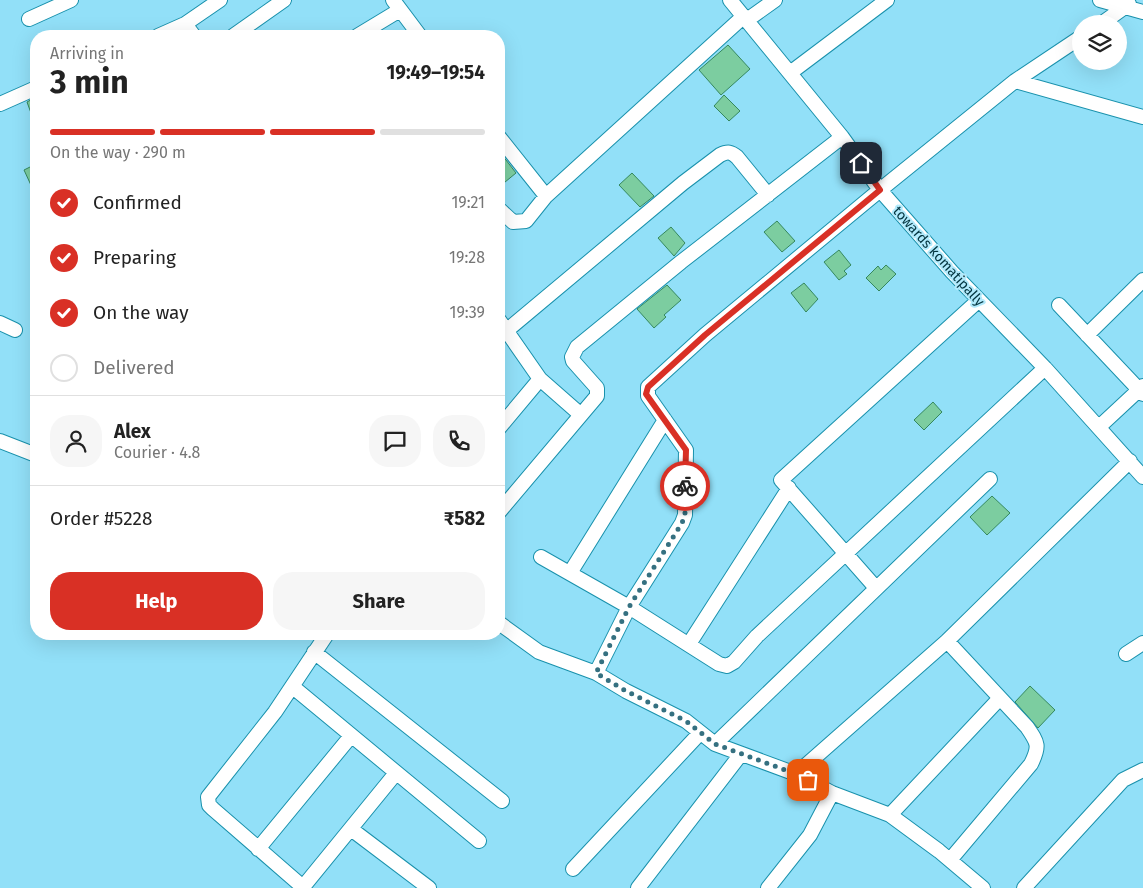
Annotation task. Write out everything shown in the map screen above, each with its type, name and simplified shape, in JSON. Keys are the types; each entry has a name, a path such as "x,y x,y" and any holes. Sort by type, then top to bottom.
{"street":[{"path":"29,19 71,0"},
{"path":"172,30 185,24 220,0"},
{"path":"242,30 284,0"},
{"name":"towards komatipally","path":"730,0 842,137 880,190 979,300 1143,476"},
{"path":"505,215 513,222 526,221 546,196 746,18 776,0"},
{"path":"790,73 887,0"},
{"path":"1100,0 1129,4 1143,12"},
{"path":"1114,15 1129,4"},
{"path":"365,30 396,5 415,30"},
{"path":"185,24 190,30"},
{"path":"596,673 629,607 682,523 685,515 686,450 646,394 650,385 705,335 880,190 1015,81 1072,43"},
{"path":"1015,81 1143,117"},
{"path":"0,104 30,91"},
{"path":"505,505 581,415 598,392 594,383 573,361 572,357 577,347 842,137"},
{"path":"505,145 546,196"},
{"path":"505,327 720,155 726,152 737,157 768,195"},
{"path":"1087,335 1143,280"},
{"path":"876,588 782,480 979,300"},
{"path":"1059,305 1142,390 1099,427"},
{"path":"0,323 15,330"},
{"path":"505,333 540,379 581,415"},
{"path":"541,557 629,607 719,664 727,666 734,662 757,636 1044,368"},
{"path":"505,421 540,379"},
{"path":"570,573 665,420"},
{"path":"0,441 30,453"},
{"path":"796,774 948,641 1130,462"},
{"path":"715,744 990,479"},
{"path":"689,644 789,488"},
{"path":"505,627 540,652 596,673 626,691 686,721 715,744 796,774 832,793 890,814 983,888"},
{"path":"323,640 292,687 208,797 209,806 304,888 396,773"},
{"path":"948,641 1037,741 1037,752 1031,764 950,860"},
{"path":"1126,654 1143,643"},
{"path":"314,652 502,801"},
{"path":"292,687 479,841"},
{"path":"890,814 1000,698"},
{"path":"573,869 700,733"},
{"path":"258,848 351,736"},
{"path":"638,888 741,754"},
{"path":"1024,888 1123,780 1143,770"},
{"path":"768,888 810,834 832,793"},
{"path":"351,829 429,888"}],"building":[{"path":"728,45 750,69 721,95 699,70"},
{"path":"724,95 740,111 729,121 714,106"},
{"path":"505,159 516,173 505,182"},
{"path":"30,167 30,183 24,170"},
{"path":"632,173 654,196 640,207 619,185"},
{"path":"777,221 795,241 782,252 764,232"},
{"path":"671,227 685,243 674,256 658,238"},
{"path":"839,250 851,265 844,271 847,274 839,280 824,262"},
{"path":"886,265 896,274 879,291 866,278 878,266 881,270"},
{"path":"804,283 818,299 806,312 791,293"},
{"path":"667,285 681,300 664,315 666,317 654,328 637,309"},
{"path":"933,402 942,412 924,430 914,420"},
{"path":"992,496 1010,513 987,535 970,517"},
{"path":"1030,686 1055,710 1038,728 1015,702"}],"way so far":[{"path":"685,486 684,520 629,607 596,673 626,691 686,721 715,744 775,765 808,780"}],"route":[{"path":"685,486 686,450 646,394 648,387 705,335 880,190 861,163"}]}
